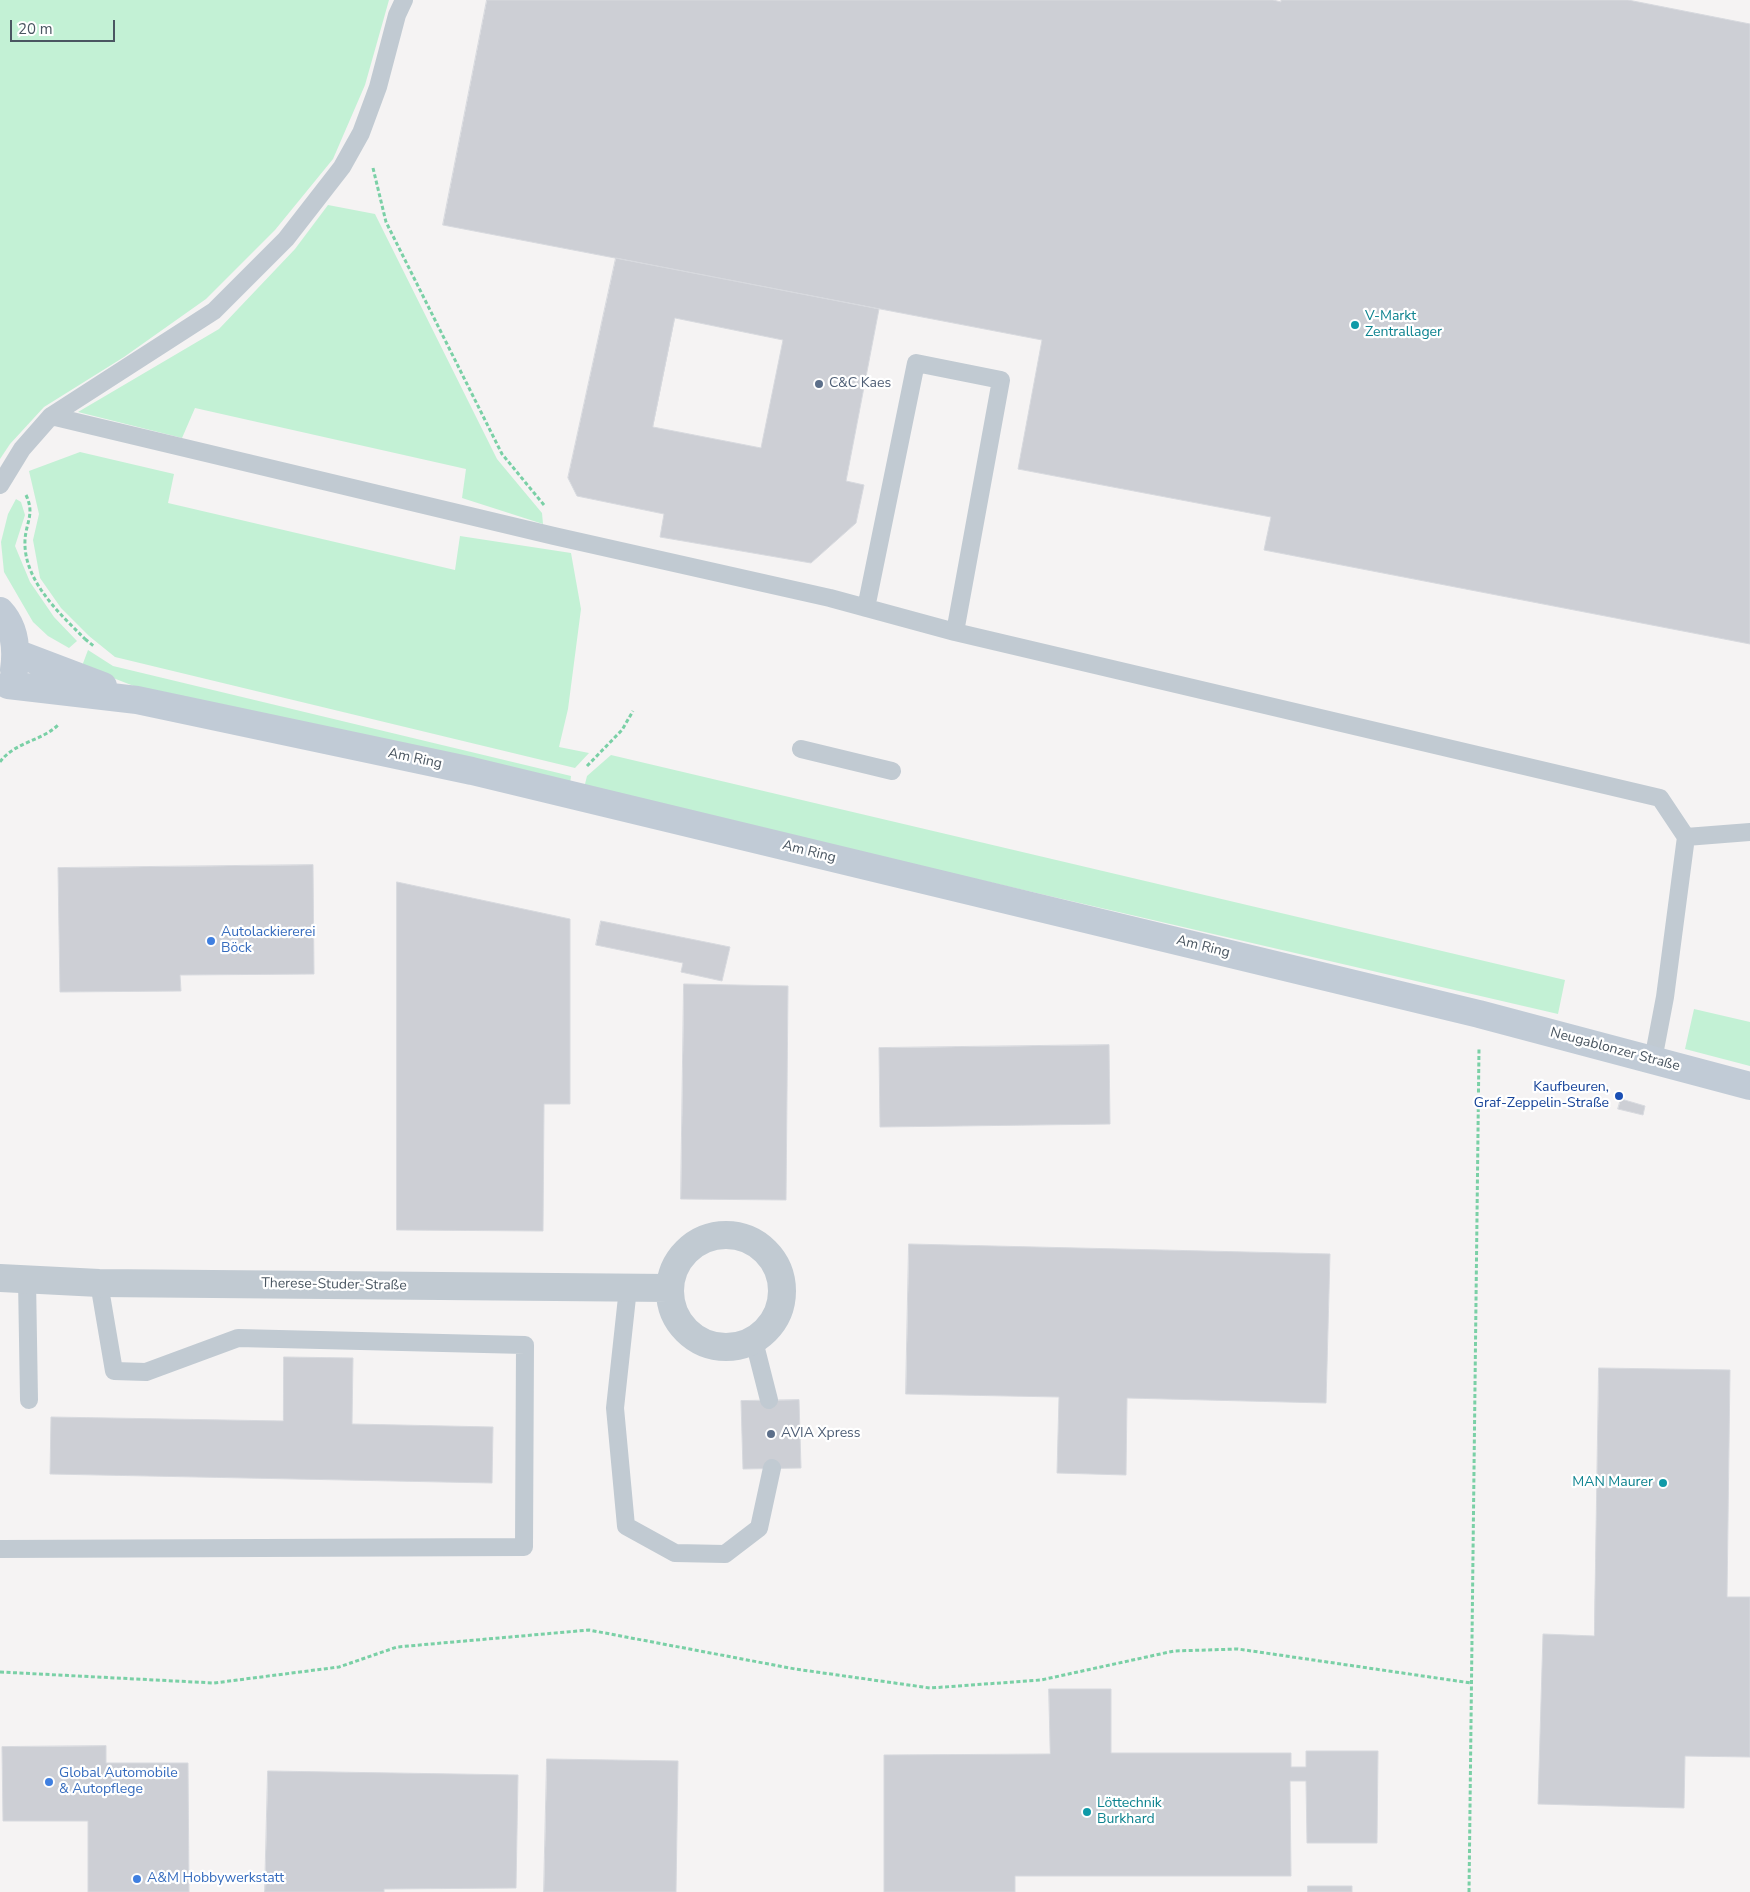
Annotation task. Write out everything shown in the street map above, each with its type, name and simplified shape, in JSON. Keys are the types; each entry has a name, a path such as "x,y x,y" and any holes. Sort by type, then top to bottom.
{"street":[{"name":"Am Ring","path":"0,611 10,626 16,654 14,670 4,691 137,700 472,771 1480,1014"},
{"name":"Am Ring","path":"16,654 137,700"},
{"name":"Neugablonzer Straße","path":"1480,1014 1750,1086"},
{"path":"718,1235 737,1235 755,1242 770,1256 780,1272 782,1292 779,1311 769,1328 754,1341 738,1347 720,1348 703,1344 689,1334 678,1321 670,1306 669,1288 673,1269 683,1253 699,1241 718,1235"},
{"name":"Therese-Studer-Straße","path":"0,1278 99,1283 669,1288"}],"lane":[{"path":"0,485 22,449 50,416 214,311 286,239 342,167 362,133 378,87 397,15 404,0"},
{"path":"866,608 916,363 1001,380 955,632"},
{"path":"50,416 554,536 821,596 955,632 1660,798 1686,837 1666,988 1653,1060"},
{"path":"802,749 892,771"},
{"path":"1686,837 1750,832"},
{"path":"27,1279 29,1400"},
{"path":"0,1549 524,1547 525,1345 238,1338 146,1372 114,1371 99,1283"},
{"path":"628,1288 615,1408 626,1526 675,1553 725,1554 759,1528 772,1468"},
{"path":"754,1341 769,1400"}],"path":[{"path":"362,133 386,222 502,454 549,510 554,536"},
{"path":"1469,1892 1480,1014"},
{"path":"0,1672 214,1683 338,1667 398,1648 589,1630 795,1669 930,1688 1041,1680 1174,1651 1238,1649 1471,1682"}],"green space":[{"path":"0,0 389,0 365,85 333,159 275,230 206,299 124,357 44,407 10,444 0,459"},
{"path":"328,205 375,214 497,459 542,513 543,524 462,498 466,469 195,408 182,438 78,412 219,329 295,249"},
{"path":"80,452 174,474 168,503 455,570 460,536 571,553 581,609 568,709 559,747 589,753 575,768 115,657 89,636 61,608 40,578 33,540 39,514 29,471"},
{"path":"16,499 21,502 25,515 15,546 30,582 54,617 77,641 69,648 48,636 33,622 4,572 1,542 8,514"},
{"path":"88,650 113,666 571,776 570,784 139,688 82,666"},
{"path":"611,755 1565,980 1558,1014 584,788 587,776"},
{"path":"1694,1009 1750,1022 1750,1066 1685,1049"}],"building":[{"name":"V-Markt Zentrallager","path":"487,0 1273,0 1281,2 1281,0 1628,0 1750,24 1750,644 1264,550 1271,517 1018,469 1042,340 443,225"},
{"name":"C&C Kaes","path":"616,258 879,309 846,481 864,485 856,523 811,563 660,537 664,514 577,496 568,478","holes":["675,318 783,340 761,448 653,427"]},
{"path":"313,865 314,974 180,975 181,991 60,992 58,868"},
{"path":"397,882 570,919 570,1104 544,1104 543,1231 397,1230"},
{"path":"601,921 730,947 722,981 681,972 683,963 596,945"},
{"path":"684,984 788,986 786,1200 681,1199"},
{"path":"1109,1045 1110,1124 880,1127 879,1048"},
{"path":"1621,1099 1645,1106 1643,1115 1618,1109"},
{"path":"909,1244 1330,1254 1326,1403 1127,1398 1126,1475 1057,1473 1059,1397 906,1394"},
{"path":"284,1357 353,1358 352,1424 493,1427 492,1483 50,1474 51,1417 283,1421"},
{"name":"MAN Maurer","path":"1599,1368 1730,1370 1727,1597 1750,1597 1750,1757 1685,1756 1684,1808 1538,1804 1543,1634 1594,1636"},
{"name":"AVIA Xpress","path":"799,1400 801,1468 743,1469 741,1401"},
{"name":"Löttechnik Burkhard","path":"1049,1689 1111,1689 1111,1753 1291,1753 1291,1767 1306,1767 1306,1751 1378,1751 1377,1843 1307,1843 1306,1781 1290,1781 1291,1876 1015,1876 1015,1892 884,1892 884,1755 1050,1754"},
{"path":"106,1746 106,1763 188,1763 189,1892 88,1892 88,1821 3,1821 2,1747"},
{"path":"547,1759 678,1761 676,1892 544,1892"},
{"path":"268,1771 518,1775 516,1888 384,1889 384,1892 265,1892"},
{"path":"1308,1886 1352,1886 1352,1892 1308,1892"}],"place":[{"name":"V-Markt Zentrallager","path":"1355,325"},
{"name":"C&C Kaes","path":"819,384"},
{"name":"Autolackiererei Böck","path":"211,941"},
{"name":"Kaufbeuren, Graf-Zeppelin-Straße","path":"1619,1096"},
{"name":"AVIA Xpress","path":"771,1434"},
{"name":"MAN Maurer","path":"1663,1483"},
{"name":"Global Automobile & Autopflege","path":"49,1782"},
{"name":"Löttechnik Burkhard","path":"1087,1812"},
{"name":"A&M Hobbywerkstatt","path":"137,1879"}]}
